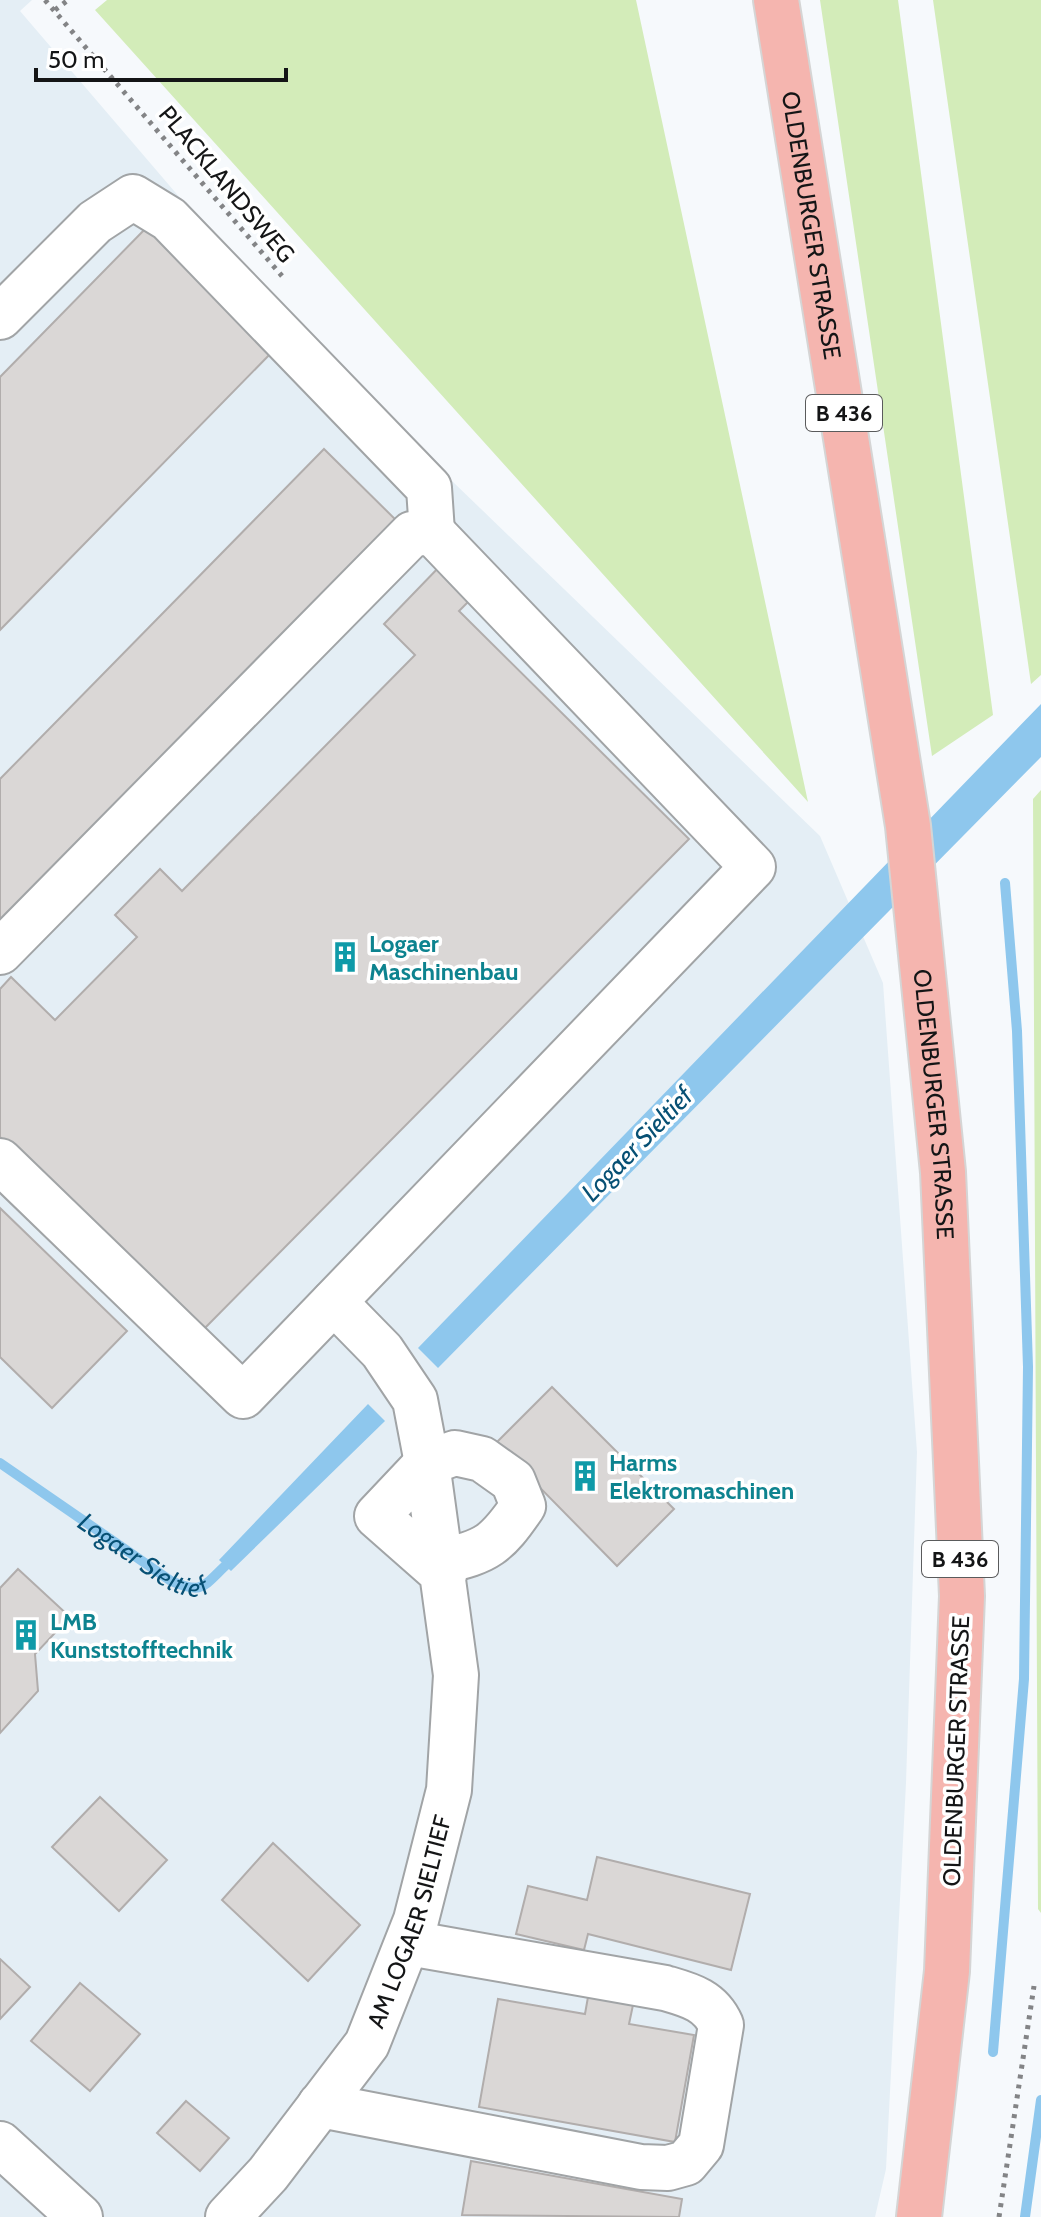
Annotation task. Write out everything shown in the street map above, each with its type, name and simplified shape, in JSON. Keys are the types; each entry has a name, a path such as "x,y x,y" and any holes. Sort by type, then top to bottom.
{"main road":[{"name":"OLDENBURGER STRASSE","path":"776,0 908,826 943,1172 962,1596 947,1971 919,2217"}],"street":[{"path":"0,317 95,222 133,197 169,219 429,488 432,532 753,867 243,1396 0,1161"},
{"path":"0,952 412,534 432,532"},
{"name":"AM LOGAER SIELTIEF","path":"228,2217 268,2174 367,2044 409,1943 449,1790 456,1675 443,1568 415,1400 382,1351 334,1302"},
{"path":"455,1453 482,1459 513,1481 523,1506 506,1530 477,1554 443,1568 377,1516 427,1463 455,1453"},
{"path":"320,2105 641,2167 668,2168 686,2163 701,2145 721,2025 714,2010 693,1996 665,1988 409,1943"},
{"path":"0,2144 80,2217"}],"path":[{"name":"PLACKLANDSWEG","path":"45,0 289,285"},
{"path":"55,10 68,0"},
{"path":"999,2217 1034,1986"}],"shaded area":[{"path":"0,0 32,0 20,11 282,317 820,836 883,983 917,1452 906,1783 886,2169 875,2217 0,2217"}],"green space":[{"path":"107,0 636,0 808,802 95,10"},
{"path":"820,0 898,0 993,715 932,756"},
{"path":"933,0 1041,0 1041,675 1031,684"},
{"path":"1041,790 1041,1913 1038,1909 1033,799"}],"water":[{"path":"1041,704 1041,757 438,1368 418,1348"},
{"path":"368,1404 385,1421 231,1571 219,1560"}],"building":[{"path":"149,225 275,349 0,630 0,377"},
{"path":"324,449 404,528 0,939 0,779"},
{"name":"Logaer Maschinenbau","path":"442,564 474,596 459,611 689,839 199,1334 0,1137 0,989 11,977 55,1020 137,937 115,915 160,869 182,891 415,655 384,624"},
{"path":"0,1208 127,1331 52,1408 0,1357"},
{"name":"Harms Elektromaschinen","path":"552,1387 674,1509 617,1566 496,1443"},
{"name":"LMB Kunststofftechnik","path":"18,1569 70,1617 35,1654 38,1691 0,1733 0,1588"},
{"path":"100,1797 167,1860 119,1911 52,1847"},
{"path":"273,1843 360,1925 308,1981 222,1900"},
{"path":"597,1857 750,1894 731,1970 588,1934 584,1950 516,1934 528,1886 587,1900"},
{"path":"0,1959 30,1987 0,2019"},
{"path":"80,1983 140,2034 90,2091 31,2041"},
{"path":"588,1997 633,2005 629,2024 694,2035 675,2142 479,2107 498,1999 585,2014"},
{"path":"186,2101 229,2138 200,2171 157,2133"},
{"path":"471,2161 682,2199 679,2217 462,2215"}],"waterway":[{"path":"993,2052 1024,1679 1028,1367 1017,1031 1005,883"},
{"name":"Logaer Sieltief","path":"0,1463 171,1581 201,1587 225,1566"},
{"path":"1025,2217 1041,2100"}],"place":[{"name":"Logaer Maschinenbau","path":"345,957"},
{"name":"Harms Elektromaschinen","path":"585,1476"},
{"name":"LMB Kunststofftechnik","path":"26,1635"}]}
